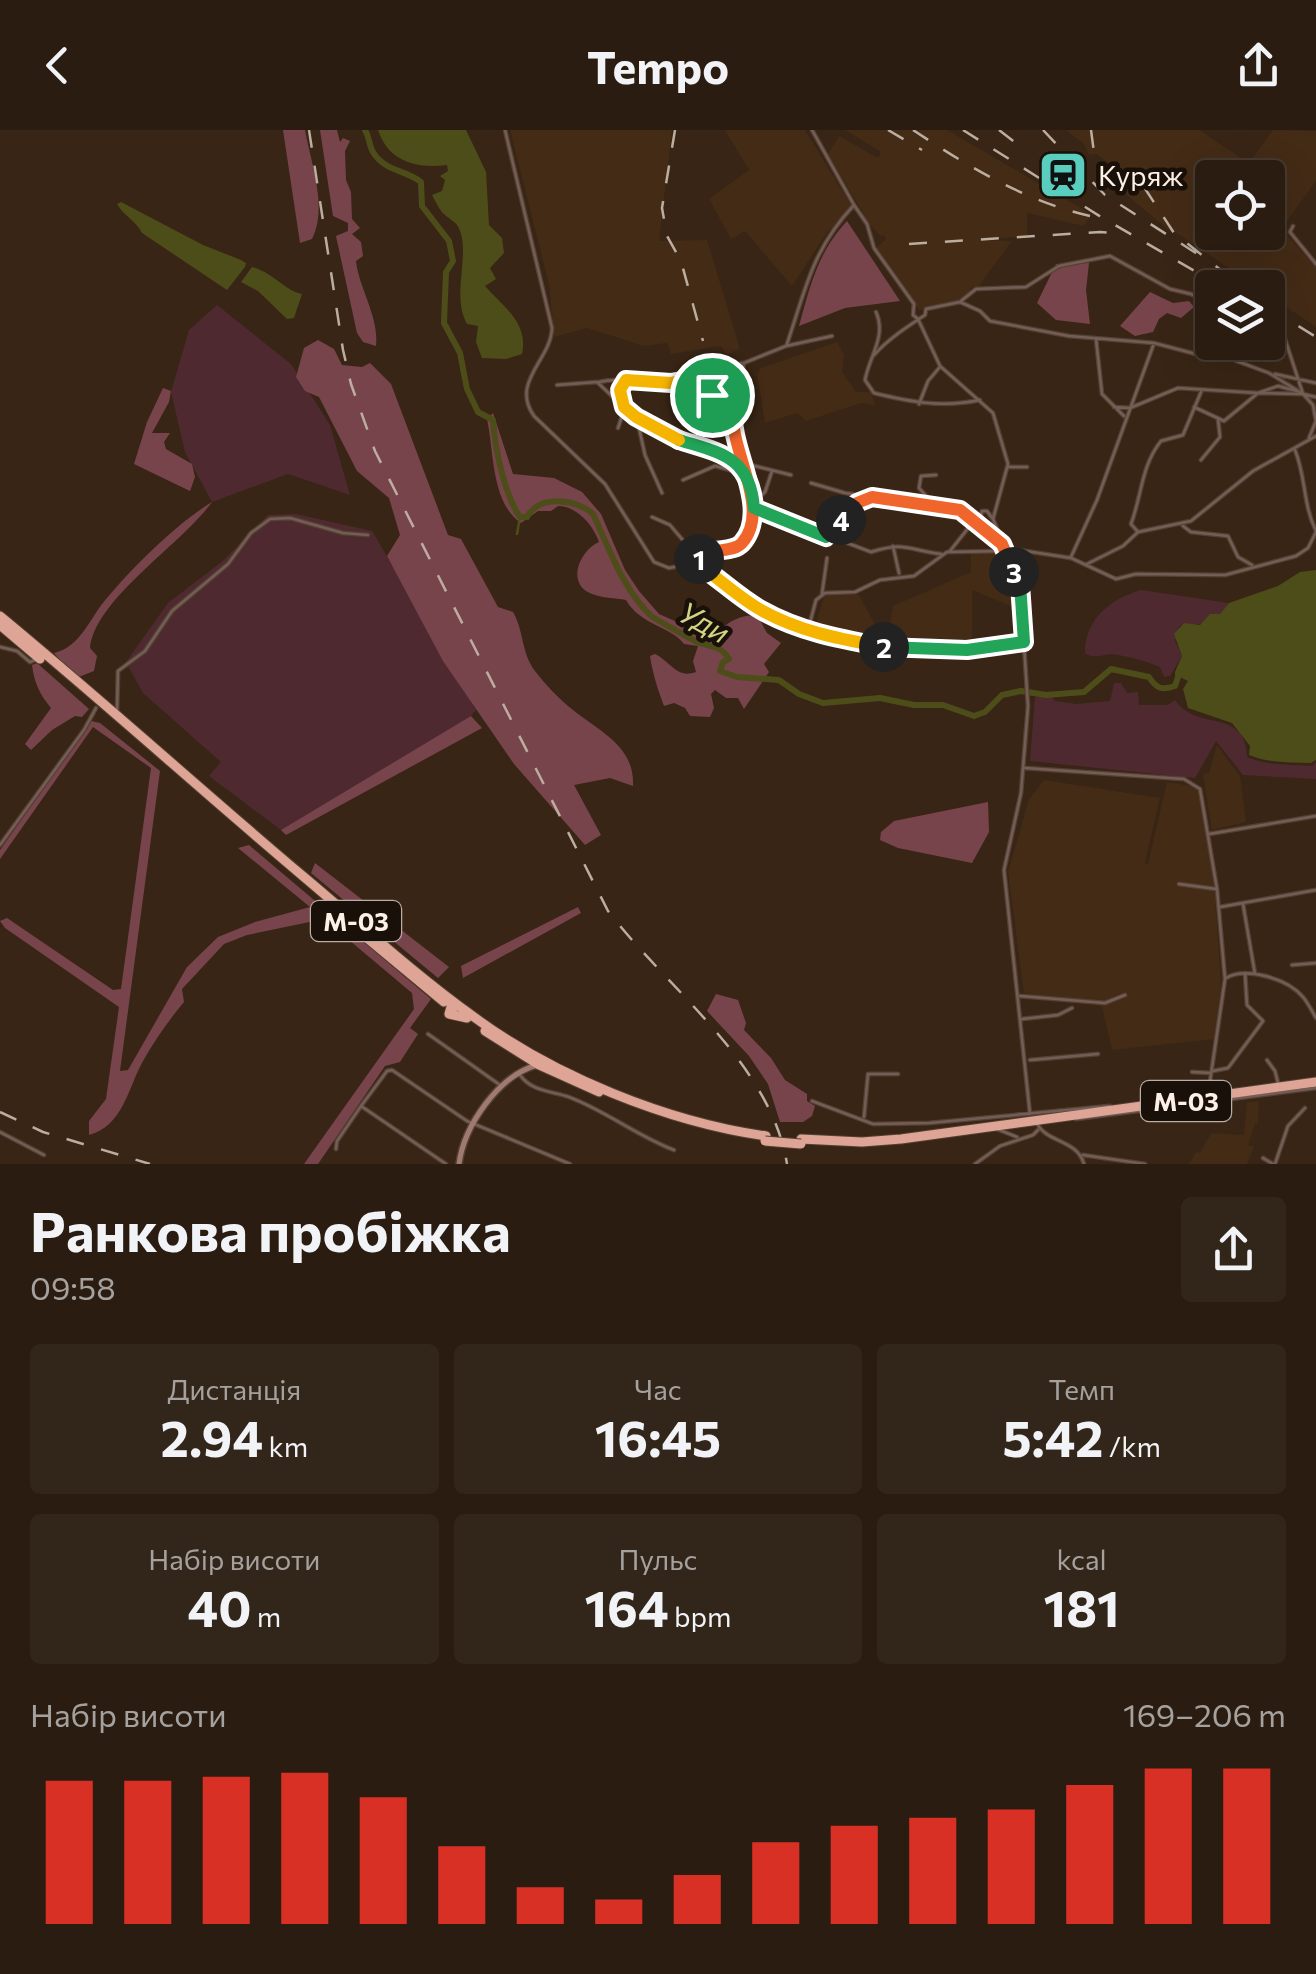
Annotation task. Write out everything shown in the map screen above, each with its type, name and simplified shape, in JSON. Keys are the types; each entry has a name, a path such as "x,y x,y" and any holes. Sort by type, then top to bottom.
{"highway":[{"name":"М-03","path":"0,616 96,708 376,947 455,1006 587,1084"},
{"name":"М-03","path":"0,625 117,718 467,1018 539,1065 684,1118 765,1138 878,1145 1035,1121"},
{"name":"М-03","path":"801,1142 878,1141 1316,1083"}],"street":[{"path":"504,130 552,328 552,340 528,382 530,410 605,484 654,562 669,568 698,561 705,552 738,546 744,541 754,502 732,426 744,363"},
{"path":"812,130 867,224 874,248 914,304 913,315 940,366 982,400 998,426 1007,467 993,519"},
{"path":"786,346 812,266 832,228 854,205"},
{"path":"1294,226 1290,232 1316,264"},
{"path":"874,355 926,310 960,302 976,289 1026,287 1058,266 1082,259 1110,256 1170,289 1195,296"},
{"path":"960,302 980,311 990,321 1069,336 1154,343 1211,358 1238,360 1269,373 1313,404 1316,421 1308,439"},
{"path":"876,312 880,323 864,380 874,393 919,405 954,406 982,400"},
{"path":"558,385 626,380 671,383 698,378 786,346 832,336"},
{"path":"1096,338 1102,394 1126,418"},
{"path":"1285,339 1303,394"},
{"path":"1071,558 1097,500 1154,343"},
{"path":"919,405 940,366"},
{"path":"1269,373 1316,383"},
{"path":"698,378 716,400 733,410"},
{"path":"618,428 624,407 620,390 626,380"},
{"path":"597,382 636,417 676,439 718,450 746,475"},
{"path":"1194,406 1226,420 1258,393 1278,386 1316,397"},
{"path":"1114,407 1130,408 1168,390 1258,393"},
{"path":"1138,532 1131,524 1144,469 1161,440 1183,435 1202,391"},
{"path":"636,417 645,455 662,493"},
{"path":"1201,460 1220,437 1218,419"},
{"path":"1086,564 1123,546 1138,532 1182,525 1194,519 1253,471 1316,436"},
{"path":"808,631 816,600 822,595 855,592 874,582 914,576 949,552 1004,548 1071,558 1116,580 1136,574 1225,575 1296,556 1308,548 1316,532 1306,512 1302,468 1294,448"},
{"path":"742,462 792,475"},
{"path":"683,480 715,466 739,471"},
{"path":"1007,467 1027,466"},
{"path":"754,502 764,492 773,470"},
{"path":"936,476 921,476 919,488 936,507"},
{"path":"811,483 960,510 1004,548"},
{"path":"826,537 857,503 872,497"},
{"path":"754,508 871,552 893,545 910,545 944,554"},
{"path":"949,552 982,511 988,512 1020,584 1027,680 1024,768 1004,870 1034,1135 990,1152 975,1164"},
{"path":"652,517 670,525 698,561 763,611 808,631 898,649 967,650 1024,642"},
{"path":"117,718 118,671 145,651 172,611 228,564 251,532 270,520 290,518 344,534 368,536"},
{"path":"1182,525 1191,532 1227,536 1243,570"},
{"path":"893,545 902,576"},
{"path":"822,595 827,558"},
{"path":"1241,559 1254,566"},
{"path":"2,647 17,651 30,662 42,658"},
{"path":"0,845 96,708"},
{"path":"1024,768 1191,781 1200,789 1217,889 1225,978 1208,1096"},
{"path":"1208,835 1316,816"},
{"path":"1180,884 1217,889"},
{"path":"1219,907 1316,890"},
{"path":"1242,903 1255,974"},
{"path":"1292,965 1316,963"},
{"path":"1225,978 1236,973 1255,974 1297,991 1316,1018"},
{"path":"1192,1072 1228,1068 1263,1021 1247,1005 1245,974"},
{"path":"1020,996 1105,1003 1125,996"},
{"path":"1022,1019 1058,1016 1072,1008"},
{"path":"428,1034 504,1087"},
{"path":"512,1050 521,1061 518,1073"},
{"path":"1027,1061 1098,1054"},
{"path":"1267,1060 1278,1083"},
{"path":"459,1164 462,1142 473,1123 518,1073 539,1065"},
{"path":"336,1149 337,1140 361,1106 387,1071 392,1070 473,1123 570,1164"},
{"path":"518,1073 535,1088 569,1097 674,1150"},
{"path":"864,1118 868,1074 898,1074"},
{"path":"812,1100 873,1124 1035,1121 1278,1083 1316,1083"},
{"path":"1055,1118 1060,1121 1156,1111 1316,1083"},
{"path":"361,1106 446,1164"},
{"path":"1264,1158 1274,1164 1288,1126 1305,1108"},
{"path":"1035,1121 1072,1145 1082,1155 1084,1164"},
{"path":"994,1129 1019,1138"},
{"path":"0,1132 44,1155"},
{"path":"1082,1155 1145,1164"}],"shaded area":[{"path":"283,130 305,130 317,185 317,227 312,239 300,243"},
{"path":"320,130 337,130 340,142 343,138 350,141 345,151 346,180 351,192 352,219 360,228 352,234 361,242 363,256 356,261 375,324 376,346 363,342 357,333 336,236 348,231 348,223 333,216"},
{"path":"378,130 466,130 486,172 489,225 502,238 504,253 490,268 496,279 485,286 518,324 522,354 506,359 482,358 476,342 478,326 467,324 462,312 461,235 432,195 442,191 445,180 440,176 448,171 447,165 425,166 405,161 389,149"},
{"path":"510,130 672,130 659,241 707,240 740,349 726,355 721,346 671,354 667,343 644,346 587,328 554,337 549,285"},
{"path":"725,130 805,130 854,210 828,231 792,286 745,231 731,239 709,199 749,170"},
{"path":"845,130 947,130 1091,214 1084,226 1027,213 1027,236 983,240 1012,241 978,287 970,288 956,302 919,310 876,248 886,239 884,235 871,226 828,154 839,136 878,158 881,152"},
{"path":"1066,130 1199,130 1244,160 1195,160 1195,245 1172,233 1116,186 1105,171 1110,164 1096,154 1089,155 1084,144"},
{"path":"1273,130 1316,131 1316,181 1285,228 1285,160 1251,160"},
{"path":"121,202 203,245 241,260 245,267 227,290 142,233 117,204"},
{"path":"847,221 900,301 845,308 799,326 822,257"},
{"path":"1285,233 1316,267 1316,327 1285,306 1285,270 1232,270 1202,250 1285,250"},
{"path":"1089,263 1086,290 1090,324 1056,320 1037,303 1056,264"},
{"path":"252,267 302,294 294,318 287,319 258,291 241,282"},
{"path":"1150,292 1173,303 1189,301 1194,307 1181,318 1167,313 1153,332 1135,336 1120,326"},
{"path":"217,305 291,364 330,425 350,495 288,474 212,502 185,452 171,392 189,330"},
{"path":"318,340 334,349 342,365 362,367 370,363 391,384 448,535 461,539 498,607 513,612 530,664 539,676 568,706 614,741 628,760 633,786 610,778 574,785 601,835 585,845 514,764 443,661 387,556 400,535 389,498 357,471 319,397 305,391 296,377 304,348"},
{"path":"837,342 844,355 842,372 856,392 871,392 875,405 861,403 806,421 798,413 765,423 757,374 761,368"},
{"path":"163,388 171,391 169,402 152,433 170,433 164,442 166,449 192,464 195,477 190,491 134,464"},
{"path":"493,413 513,474 554,478 582,492 601,514 625,570 659,614 693,629 703,638 733,620 757,615 767,633 781,643 764,664 769,672 744,709 738,698 726,698 715,690 711,694 714,708 710,717 690,716 685,708 674,703 664,706 650,656 655,654 689,674 696,672 693,661 698,646 684,644 639,615 626,600 584,589 579,583 578,567 586,552 599,542 578,513 558,506 551,511 538,511 521,523 511,514 495,475 487,419"},
{"path":"212,502 107,610 95,629 90,648 97,656 94,671 76,678 54,653 78,638 107,598 156,546"},
{"path":"296,514 372,531 476,710 281,830 209,776 221,762 143,693 126,662 168,603 224,560 268,515"},
{"path":"971,551 999,552 1015,575 1018,609 972,590 972,641 906,641 888,636 893,606 971,572"},
{"path":"1316,570 1316,760 1311,763 1256,758 1249,755 1250,746 1232,723 1188,708 1183,689 1188,681 1178,676 1175,682 1182,656 1174,634 1184,623 1200,625 1210,614 1220,614 1229,603 1278,586 1300,572"},
{"path":"1141,590 1229,603 1220,614 1210,614 1202,623 1179,627 1175,641 1182,656 1170,676 1164,677 1160,667 1134,658 1085,653 1089,630 1101,612"},
{"path":"825,594 859,595 886,645 814,629"},
{"path":"37,663 89,709 82,717 75,716 52,730 31,750 25,744 51,708 36,683 32,665"},
{"path":"1114,683 1121,683 1127,693 1138,692 1139,705 1168,705 1175,700 1184,710 1229,725 1244,742 1247,757 1279,764 1312,766 1316,762 1316,779 1243,775 1216,741 1195,778 1030,761 1035,697 1051,695 1055,701 1076,704 1110,701"},
{"path":"471,716 482,728 286,835 281,830"},
{"path":"91,721 100,723 160,771 120,1071 128,1070 187,967 218,937 310,907 238,848 249,845 431,999 410,1028 418,1034 400,1062 385,1066 318,1164 304,1164 414,1009 412,993 324,919 247,935 224,944 182,989 184,1002 148,1053 117,1115 89,1135 89,1121 106,1099 119,1007 0,921 7,918 113,990 121,989 151,768 93,727 0,859 0,850"},
{"path":"1217,745 1240,776 1246,822 1212,830 1203,774 1209,773"},
{"path":"1044,780 1160,798 1145,863 1148,864 1167,782 1198,787 1214,881 1221,984 1214,1039 1112,1050 1102,1006 1024,993 1008,872 1029,799"},
{"path":"988,802 989,832 972,863 898,848 880,840 881,832 894,821"},
{"path":"315,863 449,967 438,978 311,873"},
{"path":"578,907 581,913 463,978 461,966"},
{"path":"716,994 738,1000 746,1023 744,1030 771,1058 785,1080 807,1094 807,1101 815,1106 812,1116 803,1122 780,1122 768,1084 749,1056 707,1011"},
{"path":"1259,1101 1258,1123 1248,1145 1254,1147 1247,1164 1189,1164 1211,1133 1244,1135 1247,1102"}],"waterway":[{"name":"Уди","path":"365,130 378,158 421,182 422,206 449,241 453,261 446,272 444,323 460,353 467,389 478,412 493,420 501,470 520,517 527,517 540,505 558,501 578,505 593,514 617,568 640,604 665,624 722,651 729,659 720,671 737,677 779,680 799,694 823,703 880,698 914,705 943,705 974,716 985,712 1002,695 1021,691 1046,695 1084,692 1111,669 1149,677 1163,688 1175,686 1180,671"},
{"path":"517,534 520,517"}],"railway":[{"path":"309,130 343,350 375,451 608,911 739,1060 761,1093 787,1164"},
{"path":"675,130 662,208 667,236 681,261 703,341"},
{"path":"888,130 922,150"},
{"path":"913,130 998,181 1090,216"},
{"path":"963,130 1195,271"},
{"path":"999,130 1026,151"},
{"path":"1043,130 1105,195 1202,257"},
{"path":"1091,130 1095,160 1117,192"},
{"path":"1144,187 1174,233 1221,270"},
{"path":"909,244 1100,232 1123,234"},
{"path":"1285,318 1316,337"},
{"path":"0,1112 43,1132 150,1164"}],"place":[{"name":"Куряж","path":"1063,175"}],"route":[{"path":"712,395 698,378 671,383 626,380 620,390 624,407 631,414 676,439 718,450 732,460 746,475 754,508 826,537 857,503 872,497 954,508 968,514 1002,544 1018,578 1024,642 967,650 898,649 819,635 763,611 696,563 705,552 738,546 744,541 754,508 754,502 751,490 746,475 735,446 733,410 712,395"}]}
